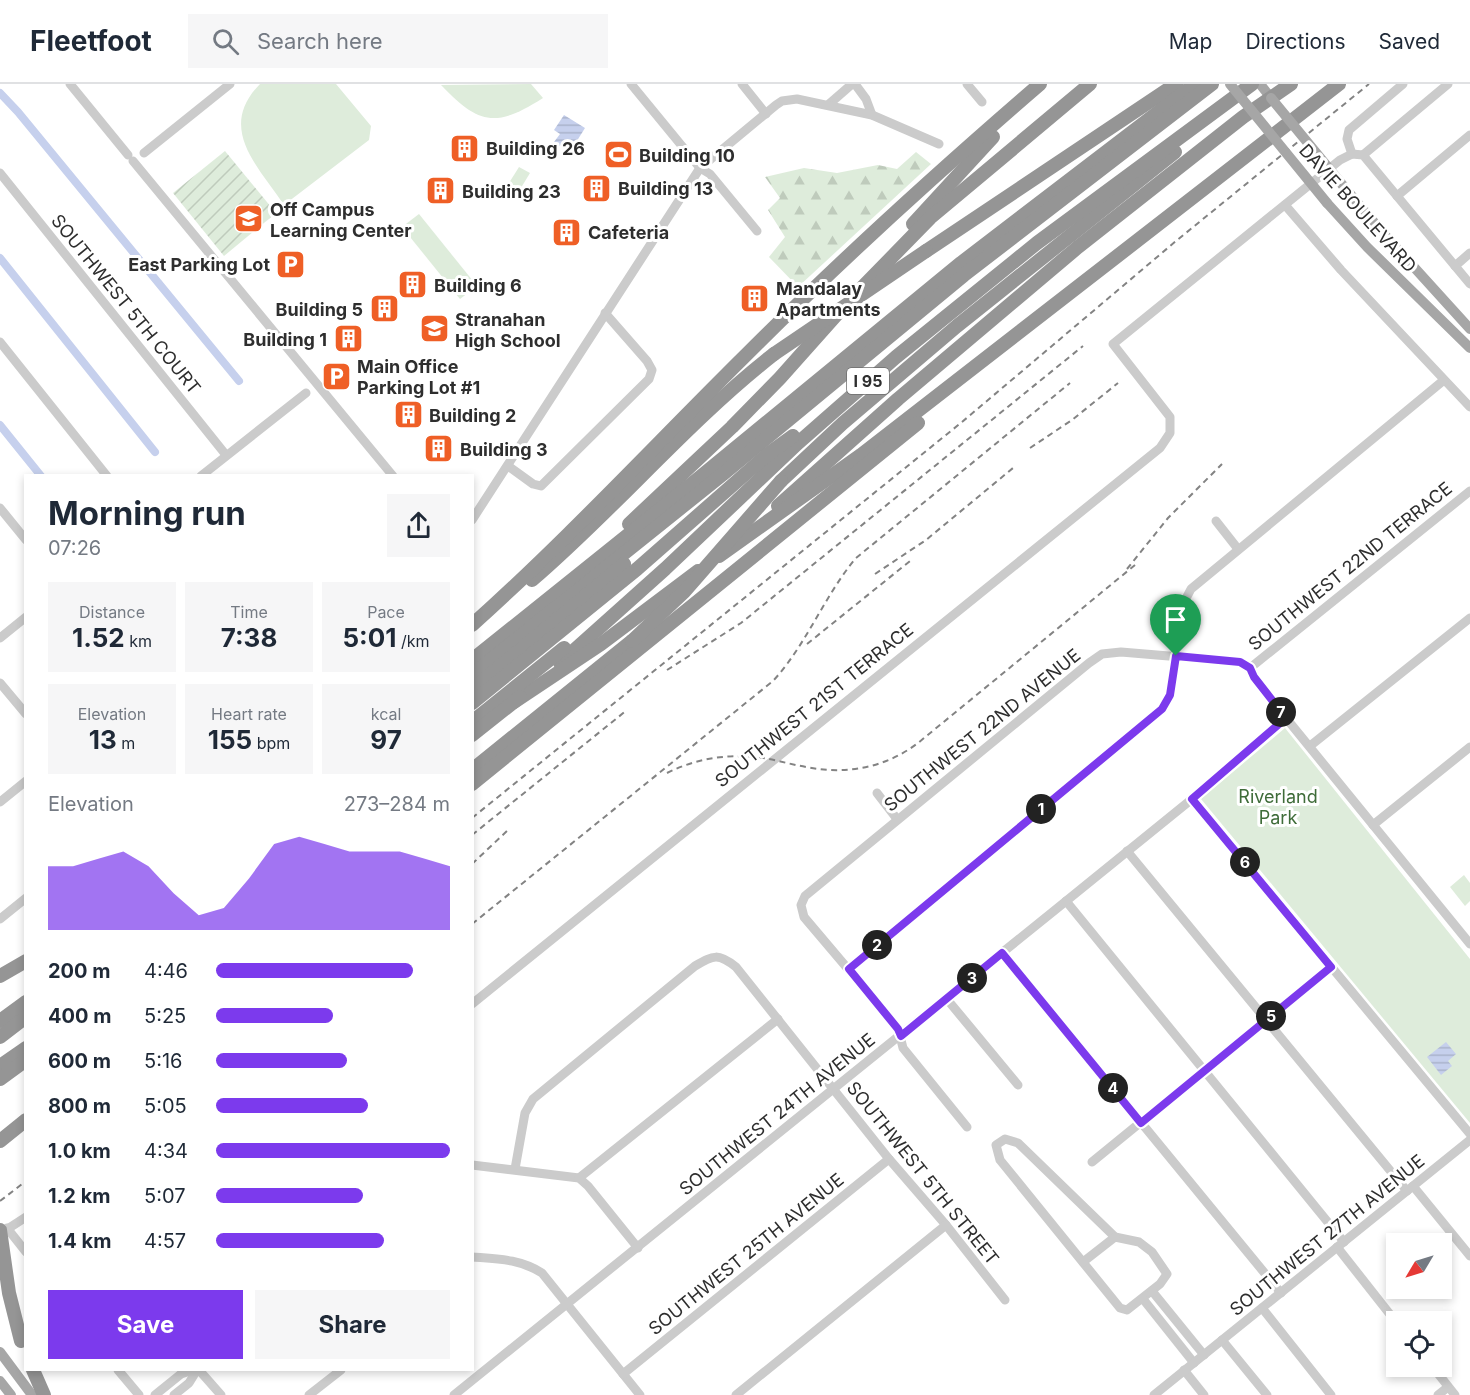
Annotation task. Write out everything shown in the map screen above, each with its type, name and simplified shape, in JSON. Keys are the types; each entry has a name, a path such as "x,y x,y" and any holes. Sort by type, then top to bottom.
{"highway":[{"path":"474,623 840,263 1040,84"},
{"path":"569,581 732,427 780,378 864,284 957,174 1049,84"},
{"path":"864,284 937,212 1090,84"},
{"path":"474,629 557,559 723,398 774,354 1176,84"},
{"name":"I 95","path":"474,658 961,263 1195,84"},
{"path":"474,673 723,474 964,275 1212,84"},
{"path":"514,702 601,644 734,545 861,455 1339,84"},
{"path":"474,720 622,598 793,436 897,345 992,268 1246,86"},
{"path":"474,768 632,641 684,592 781,481 843,423 957,326 1090,218 1214,122 1246,86"},
{"name":"I 95","path":"474,733 606,622 811,431 902,351 1030,249 1246,86"},
{"path":"734,545 998,314 1097,231 1211,142 1288,86"},
{"path":"474,782 1014,345 1046,313"},
{"path":"474,701 643,563 768,454 793,436"},
{"path":"474,688 589,595 723,474"},
{"path":"0,976 24,962"},
{"path":"0,1022 24,1004"},
{"path":"0,1037 24,1019"},
{"path":"0,1066 24,1049"},
{"path":"0,1079 24,1061"},
{"path":"0,1141 24,1122"},
{"path":"2,1231 9,1293 23,1347"},
{"path":"33,1371 44,1395"}],"main road":[{"name":"DAVIE BOULEVARD","path":"1230,84 1366,247 1470,348"},
{"name":"DAVIE BOULEVARD","path":"1260,84 1383,233 1470,329"},
{"path":"0,1352 32,1395"},
{"path":"0,1381 11,1395"}],"street":[{"path":"70,84 391,474"},
{"path":"144,153 230,84"},
{"path":"632,84 700,168 710,174 757,231"},
{"path":"742,84 765,114"},
{"path":"828,105 853,84 866,99 872,115"},
{"path":"967,84 982,102"},
{"path":"1352,153 1347,139 1349,130 1402,84"},
{"path":"1363,155 1448,84"},
{"path":"474,517 700,168 765,114 782,101 797,99 872,115 939,144"},
{"path":"1397,196 1470,135"},
{"path":"1470,284 1363,155 1352,153 1286,205 1335,264 1470,407"},
{"name":"SOUTHWEST 5TH COURT","path":"0,173 226,455"},
{"name":"SOUTHWEST 21ST TERRACE","path":"474,1002 1156,452 1166,441 1171,429 1169,414 1113,344 1286,205"},
{"path":"1455,266 1470,253"},
{"path":"507,466 533,484 541,486 649,379 652,370 647,361 605,313"},
{"path":"0,342 105,474"},
{"path":"967,1127 903,1048 898,1029 849,969 1162,709 1170,695 1181,608 1191,589 1444,380"},
{"path":"203,474 306,393"},
{"name":"SOUTHWEST 22ND TERRACE","path":"1176,656 1240,662 1250,668 1470,491"},
{"path":"0,508 24,538"},
{"path":"1216,521 1238,549"},
{"path":"1310,746 1470,618"},
{"path":"0,638 24,619"},
{"name":"SOUTHWEST 22ND AVENUE","path":"849,969 804,917 801,905 805,896 1102,654 1121,652 1176,656"},
{"path":"1250,668 1254,677 1286,718 1470,944"},
{"path":"0,683 24,712"},
{"name":"SOUTHWEST 24TH AVENUE","path":"454,1395 901,1036 1192,799 1286,718"},
{"path":"1373,825 1470,747"},
{"path":"0,802 24,783"},
{"path":"877,793 897,819"},
{"path":"1192,799 1470,1134"},
{"path":"1127,850 1266,1020 1470,1256"},
{"path":"0,918 24,900"},
{"path":"1066,901 1205,1070 1388,1311"},
{"path":"1002,953 1281,1293"},
{"name":"SOUTHWEST 5TH STREET","path":"514,1169 525,1113 532,1100 694,966 711,957 722,957 736,967 1005,1300"},
{"path":"1092,1162 1331,967"},
{"path":"946,998 1018,1085"},
{"path":"579,1178 778,1018"},
{"path":"1005,1139 1018,1143 1115,1237 1139,1242 1152,1252 1167,1274 1152,1291 1127,1310 1120,1308 1083,1262 1000,1160 996,1150 999,1142 1005,1139"},
{"name":"SOUTHWEST 27TH AVENUE","path":"1154,1395 1470,1140"},
{"name":"SOUTHWEST 25TH AVENUE","path":"623,1374 889,1159"},
{"path":"474,1165 579,1178 638,1248"},
{"path":"24,1218 2,1231 24,1250"},
{"path":"736,1395 946,1225"},
{"path":"1083,1262 1115,1237"},
{"path":"474,1257 528,1264 542,1273 639,1395"},
{"path":"1152,1291 1204,1355"},
{"path":"1143,1299 1194,1363"},
{"path":"1262,1308 1331,1395"},
{"path":"1222,1340 1267,1395"},
{"path":"1185,1370 1204,1395"},
{"path":"119,1371 139,1395"},
{"path":"155,1395 181,1374 192,1371"},
{"path":"174,1395 189,1383 195,1371"},
{"path":"197,1371 221,1395"},
{"path":"309,1395 340,1371"},
{"path":"1441,1377 1455,1395"},
{"path":"1438,1395 1448,1386"}],"green space":[{"path":"260,84 336,84 371,126 369,140 284,205 253,161 242,131 242,116 248,100"},
{"path":"531,84 543,98 527,108 500,118 478,115 466,108 441,85"},
{"path":"225,151 276,213 224,256 173,193"},
{"path":"916,152 931,164 798,287 769,257 785,237 768,210 780,198 765,177 804,168 837,173 878,165 897,169"},
{"path":"519,167 530,173 513,201 502,194"},
{"path":"419,214 477,286 460,299 402,227"},
{"name":"Riverland Park","path":"1285,728 1470,959 1470,1123 1201,799"},
{"path":"1464,875 1470,883 1470,901 1465,906 1450,887"}],"water":[{"path":"564,115 585,128 575,144 569,140 564,149 554,142 560,134 554,130"},
{"path":"1446,1042 1456,1054 1448,1061 1452,1066 1441,1075 1427,1057"}],"waterway":[{"path":"0,93 239,381"},
{"path":"0,258 155,452"},
{"path":"0,425 39,474"}],"railway":[{"path":"474,816 962,422 1176,241 1369,84"},
{"path":"667,670 741,623 1083,346"},
{"path":"474,922 773,681 796,652 834,588 856,558 1070,383"},
{"path":"1030,448 1072,420 1118,383"},
{"path":"1127,569 1168,518 1222,464"},
{"path":"875,574 926,540 1013,468"},
{"path":"807,644 910,561"},
{"path":"667,773 699,761 733,756 756,757 806,767 836,770 850,770 879,764 918,743 1135,565"},
{"path":"474,833 627,710"},
{"path":"474,862 508,830"},
{"path":"0,1201 24,1183"}],"place":[{"name":"Building 26","path":"465,148"},
{"name":"Building 10","path":"618,155"},
{"name":"Building 13","path":"597,188"},
{"name":"Building 23","path":"441,191"},
{"name":"Off Campus Learning Center","path":"249,219"},
{"name":"Cafeteria","path":"567,232"},
{"name":"East Parking Lot","path":"291,264"},
{"name":"Building 6","path":"413,285"},
{"name":"Mandalay Apartments","path":"755,298"},
{"name":"Building 5","path":"384,309"},
{"name":"Stranahan High School","path":"434,329"},
{"name":"Building 1","path":"348,339"},
{"name":"Main Office Parking Lot #1","path":"336,376"},
{"name":"Building 2","path":"408,415"},
{"name":"Building 3","path":"439,449"}],"route":[{"path":"1176,656 1240,662 1250,668 1254,677 1286,718 1192,799 1331,967 1141,1123 1002,953 901,1036 898,1029 849,969 1162,709 1170,695 1176,656"}]}
